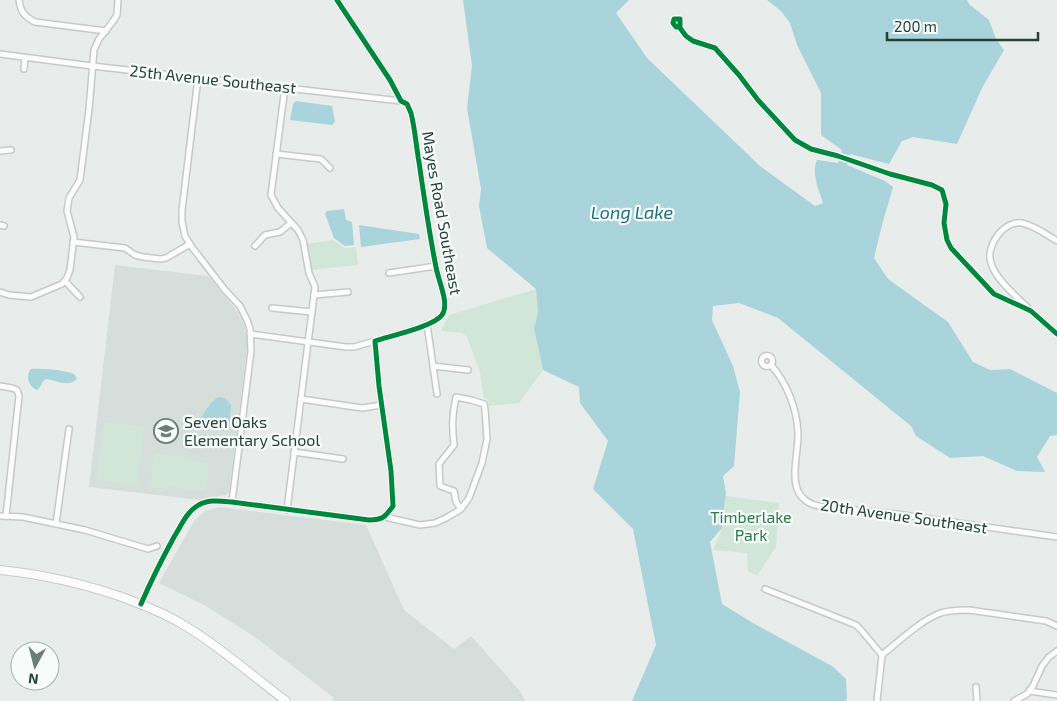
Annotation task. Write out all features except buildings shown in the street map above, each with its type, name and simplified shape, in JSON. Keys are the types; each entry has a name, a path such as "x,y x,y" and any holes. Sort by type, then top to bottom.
{"street":[{"path":"18,0 20,9 25,16 35,22 106,30"},
{"path":"0,292 9,296 31,297 62,284 70,270 74,237 67,211 69,198 80,180 94,50 99,39 117,15 118,0"},
{"name":"Mayes Road Southeast","path":"250,334 346,348 354,347 427,324 437,319 445,308 444,296 437,276 411,113 406,104 401,101 390,80 338,0"},
{"path":"679,27 693,41 715,48 739,74 758,100 795,140 804,146 890,174 932,185 942,190 946,204 944,223 950,248 994,294 1031,310"},
{"name":"25th Avenue Southeast","path":"0,54 401,101"},
{"path":"24,68 25,58"},
{"path":"198,78 182,222 185,236 190,244 225,290 240,306 247,320 250,334 251,351 232,502"},
{"path":"284,87 271,195 278,208 298,230 303,240 309,273 315,287 287,510"},
{"path":"0,151 12,150"},
{"path":"276,154 321,160 330,168"},
{"path":"255,246 265,235 280,232 291,223"},
{"path":"1057,241 1037,228 1020,223 1004,230 994,239 990,249 992,266 1013,294 1057,334"},
{"path":"73,242 125,248 135,255 160,259 166,258 190,244"},
{"path":"389,273 436,266"},
{"path":"65,281 80,297"},
{"path":"314,295 348,292"},
{"path":"272,308 312,312"},
{"path":"427,324 437,394"},
{"path":"141,604 185,518 190,512 205,502 232,502 369,520 378,520 385,517 393,506 394,501 375,340"},
{"name":"20th Avenue Southeast","path":"771,365 784,384 794,407 798,434 794,474 797,488 802,497 812,504 1057,537"},
{"path":"433,366 468,370"},
{"path":"0,386 17,390 19,396 3,516 85,530 148,550 156,546"},
{"path":"385,517 420,524 435,523 461,508 469,498 482,463 487,439 484,404 456,397 452,413 454,445 438,464 440,486 454,490 456,502 461,508"},
{"path":"301,399 362,408 382,405"},
{"path":"56,524 69,429"},
{"path":"294,452 343,459"},
{"path":"0,570 25,572 70,581 141,604 175,620 197,634 284,700"},
{"path":"765,589 856,626 882,654"},
{"path":"877,701 882,654 938,614 957,610 969,610 1046,621 1057,626"},
{"path":"1014,701 1027,694 1042,666 1057,651"},
{"path":"976,687 977,701"},
{"path":"1029,691 1057,695"}],"shaded area":[{"name":"Seven Oaks Elementary School","path":"115,265 208,276 238,312 244,324 248,340 229,492 226,495 200,500 89,487"},
{"path":"220,507 366,525 404,610 454,649 471,636 520,691 525,701 332,701 334,698 255,637 204,605 159,583 194,521 205,511"}],"green space":[{"path":"333,240 345,248 356,247 358,265 310,270 306,244"},
{"path":"536,289 538,313 534,328 543,370 519,403 489,406 487,398 484,399 480,372 467,337 462,333 441,331 449,315"},
{"path":"104,422 144,427 137,485 97,480"},
{"path":"156,454 191,457 191,461 209,463 206,491 173,487 150,488 154,456"},
{"name":"Timberlake Park","path":"726,496 779,503 776,547 757,576 748,571 747,553 713,550 724,524"}],"water":[{"name":"Long Lake","path":"463,0 629,0 616,13 647,58 760,166 815,206 823,203 815,176 817,160 838,163 842,150 821,135 821,93 797,45 790,23 781,11 767,0 967,0 969,4 989,20 996,39 1004,50 982,88 957,144 913,137 902,141 889,164 850,154 847,165 885,181 893,187 874,258 888,279 948,322 973,362 990,370 1010,369 1057,393 1057,435 1050,436 1037,457 1045,472 1017,471 983,456 950,458 916,436 911,426 778,318 739,303 713,306 712,320 733,366 740,392 734,466 723,476 726,493 722,528 710,542 722,604 832,666 846,679 847,698 845,701 632,701 656,645 633,529 593,489 608,441 580,403 579,387 543,370 534,328 538,313 536,289 487,248 479,206 481,189 467,108 472,66"},
{"path":"296,101 332,106 335,122 332,125 290,120 293,104"},
{"path":"344,209 346,220 352,222 354,245 345,246 334,238 325,214 327,211"},
{"path":"359,225 419,234 420,239 361,247"},
{"path":"31,369 47,369 72,373 77,379 66,383 46,379 37,390 34,389 29,381 28,375"},
{"path":"218,397 225,398 231,405 229,427 223,431 203,424 201,418 210,404"}],"cycle path":[{"path":"141,604 181,524 190,512 205,502 232,502 369,520 383,517 393,506 391,471 379,386 375,341 411,331 430,323 442,315 445,305 431,241 411,113 407,104 401,101 390,80 337,0"},
{"path":"679,27 676,27 673,23 674,19 680,19 680,28 693,41 715,48 758,100 795,140 811,149 932,185 942,190 946,204 944,223 947,240 951,248 994,294 1031,311 1057,334"}],"place":[{"name":"Seven Oaks Elementary School","path":"166,431"}]}
